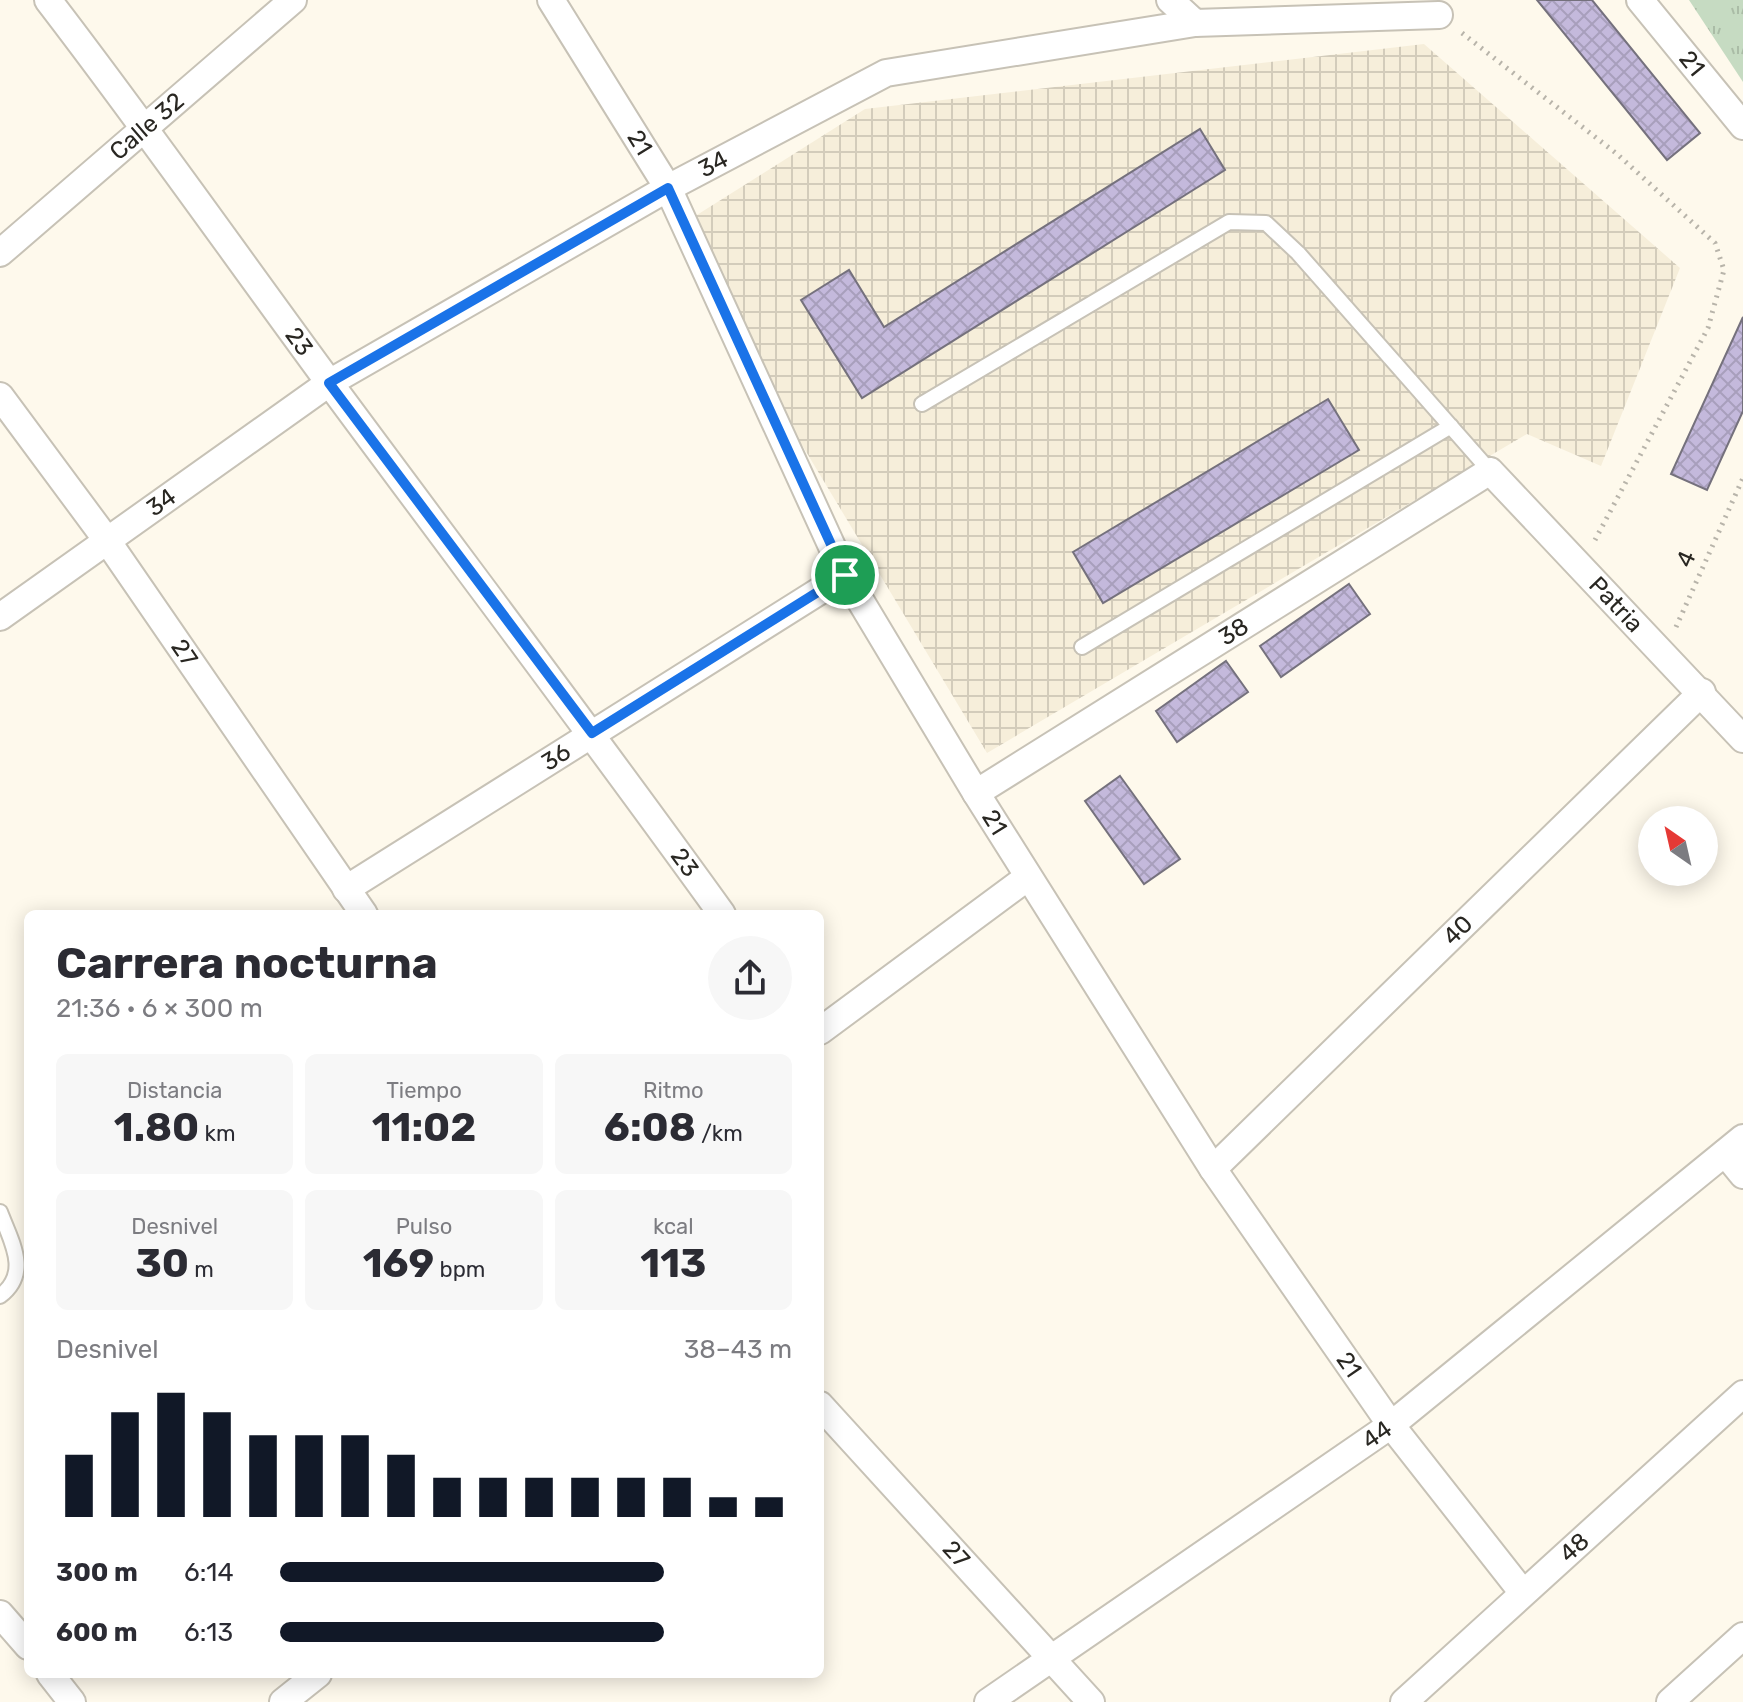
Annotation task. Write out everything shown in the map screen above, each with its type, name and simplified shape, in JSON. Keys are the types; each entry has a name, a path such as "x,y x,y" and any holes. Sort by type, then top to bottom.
{"street":[{"name":"23","path":"48,0 146,127 329,383 592,733 719,910"},
{"name":"Calle 32","path":"0,253 293,0"},
{"name":"21","path":"551,0 668,188 845,575 976,793 1213,1169 1391,1425 1523,1593"},
{"path":"1170,0 1195,23"},
{"name":"21","path":"1640,0 1743,126"},
{"name":"34","path":"0,617 329,383 668,188 886,73 1195,23 1439,15"},
{"name":"27","path":"0,396 106,539 361,910"},
{"name":"Patria","path":"1490,471 1663,655 1702,692 1743,739"},
{"name":"38","path":"976,793 1490,471"},
{"name":"36","path":"346,889 845,575"},
{"name":"40","path":"1213,1169 1702,692"},
{"path":"824,1028 1028,877"},
{"path":"1734,1146 1743,1175"},
{"name":"44","path":"988,1702 1391,1425 1734,1146"},
{"name":"48","path":"1404,1702 1743,1394"},
{"name":"27","path":"824,1409 1054,1657 1091,1702"},
{"path":"0,1614 24,1640"},
{"path":"1670,1702 1743,1636"},
{"path":"53,1678 72,1702"},
{"path":"283,1702 313,1678"}],"lane":[{"path":"922,404 1229,222 1266,223 1298,253 1490,471"},
{"path":"1082,647 1451,426"},
{"path":"0,1212 18,1261 10,1289 0,1296"}],"path":[{"path":"1439,15 1617,154 1715,243 1724,270 1708,328 1581,566"},
{"name":"4","path":"1663,655 1743,478"}],"shaded area":[{"path":"1424,44 1680,268 1601,466 1527,434 987,753 673,230 865,109"}],"green space":[{"path":"1689,0 1743,0 1743,82"}],"building":[{"path":"1537,0 1592,0 1700,133 1667,160"},
{"path":"1200,129 1225,170 862,398 801,300 849,270 884,327"},
{"path":"1743,317 1743,411 1707,490 1671,474"},
{"path":"1328,399 1359,450 1103,603 1073,552"},
{"path":"1349,584 1370,614 1281,677 1260,646"},
{"path":"1226,661 1248,692 1177,742 1156,711"},
{"path":"1120,776 1180,859 1144,884 1085,801"}],"route":[{"path":"668,188 845,575 592,733 329,383 668,188"}]}
